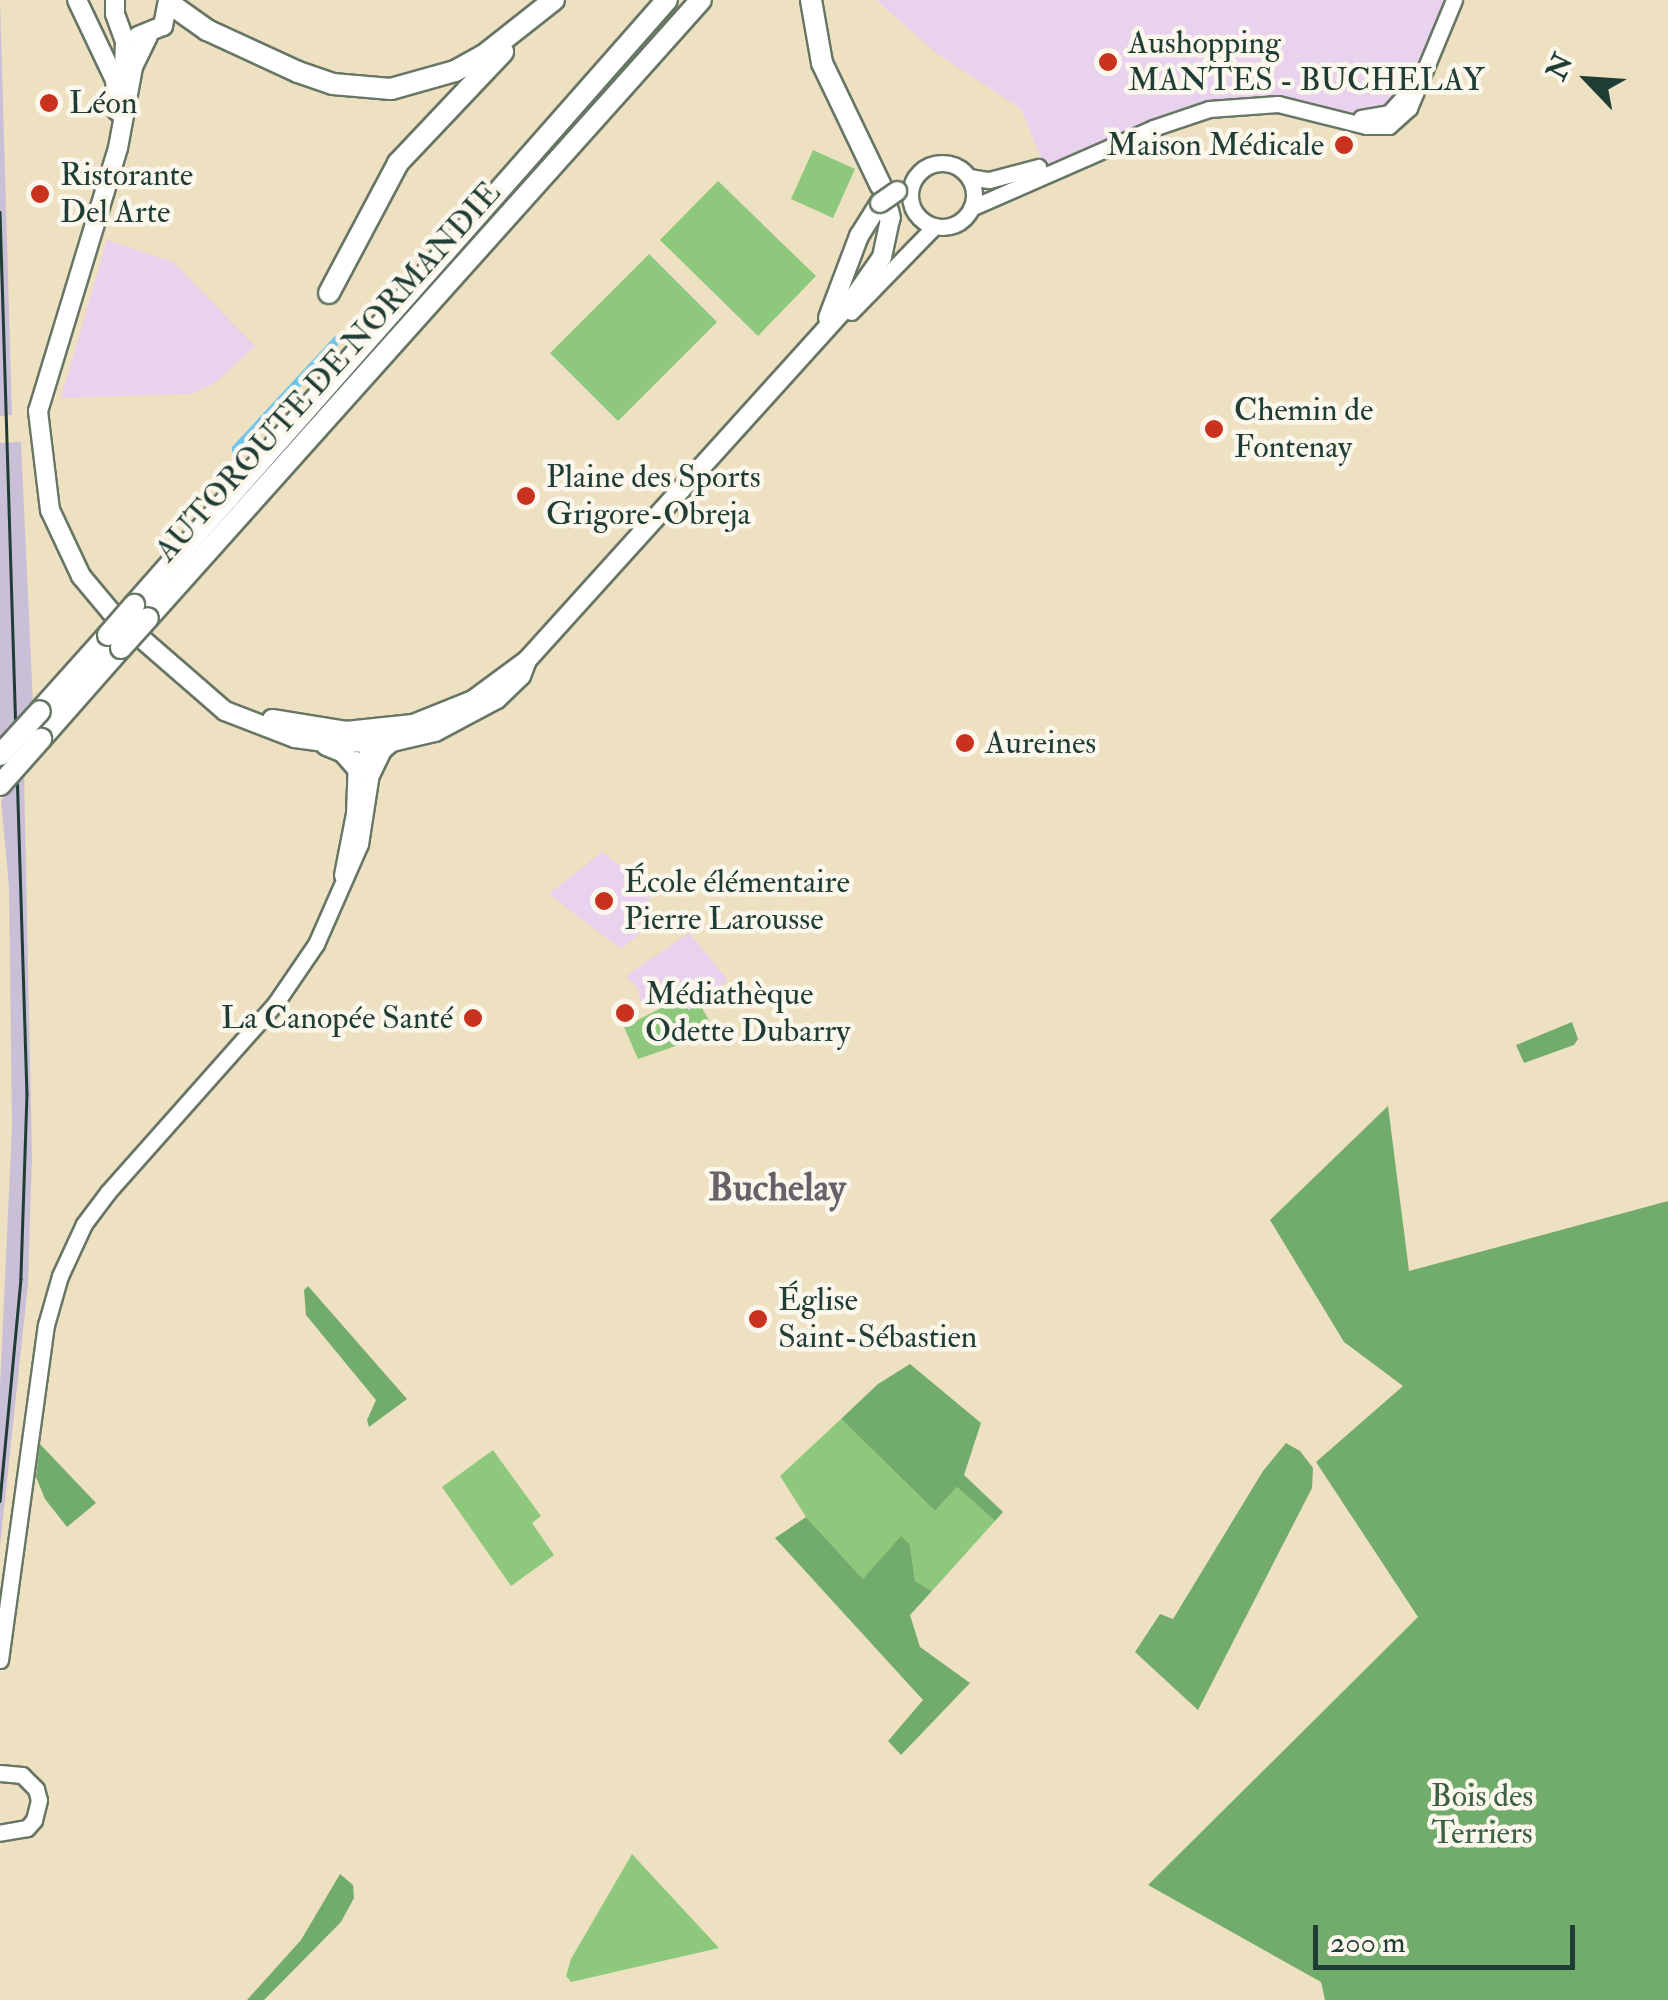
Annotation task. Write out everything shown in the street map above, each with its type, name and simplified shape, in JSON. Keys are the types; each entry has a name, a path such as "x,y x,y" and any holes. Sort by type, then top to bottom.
{"highway":[{"name":"AUTOROUTE DE NORMANDIE","path":"141,612 667,0"},
{"name":"AUTOROUTE DE NORMANDIE","path":"0,755 40,711 114,642 701,0"},
{"path":"814,0 824,42 840,76"},
{"path":"814,0 822,62 891,198"},
{"path":"169,1 206,30 298,72 372,89 425,83 455,72 552,2"},
{"path":"329,293 405,152 552,2"},
{"name":"AUTOROUTE DE NORMANDIE","path":"0,785 41,739 114,642"}],"main road":[{"path":"77,0 114,80 117,113"},
{"path":"969,178 988,180 1018,174 1171,114 1218,101 1285,100 1364,118 1384,116 1404,100 1444,0"},
{"path":"733,431 746,428 935,226 958,223 971,208 1064,166 1209,109 1278,104 1370,126 1392,125 1409,108 1454,0"},
{"path":"46,494 38,429 40,401 118,148 133,67 148,36 167,21 169,1"},
{"path":"114,9 126,49 117,113 32,402 32,455 58,534 80,576 110,612 190,681 243,720 322,742 342,752 363,770"},
{"path":"114,9 132,34 148,36"},
{"path":"814,340 836,302 868,218 922,170 940,162 954,165 969,178 974,190 971,208"},
{"path":"891,198 935,226"},
{"path":"190,681 269,718 392,742 434,732 480,710 509,688 528,660 850,303 882,257 891,198"},
{"path":"322,742 364,737 452,710 528,660"},
{"path":"0,1660 46,1325 70,1251 108,1192 287,988 333,908 359,849 364,737"},
{"path":"363,770 392,742"},
{"path":"2,1770 30,1781 39,1800 34,1820 18,1833 2,1836"}],"shaded area":[{"path":"0,0 12,415 0,416"},
{"path":"876,0 1462,0 1404,129 1362,127 1304,110 1217,111 1046,170 1021,109 935,52"},
{"path":"107,240 173,262 255,346 215,383 191,394 61,398"},
{"path":"21,442 33,703 0,739 0,443"},
{"path":"24,775 32,1156 28,1284 0,1546 0,1386 12,1128 9,887 1,800"},
{"name":"École élémentaire Pierre Larousse","path":"602,852 653,890 647,904 652,906 646,912 654,922 621,949 549,894"},
{"path":"689,933 728,980 689,1011 679,999 665,1008 640,1001 638,988 626,976"}],"green space":[{"path":"813,150 855,169 833,218 791,199"},
{"path":"718,181 816,276 758,336 660,240"},
{"path":"649,254 717,322 618,421 550,353"},
{"path":"679,999 689,1010 699,1003 716,1032 638,1059 624,1027"},
{"path":"1572,1022 1578,1039 1574,1045 1524,1063 1516,1045"},
{"name":"Bois des Terriers","path":"1388,1106 1409,1271 1668,1201 1668,2000 1325,2000 1321,1982 1148,1885 1418,1617 1316,1462 1403,1386 1344,1342 1270,1220"},
{"path":"308,1286 407,1399 369,1427 367,1420 376,1400 306,1315 304,1290"},
{"path":"910,1364 981,1423 964,1475 1003,1512 995,1521 957,1487 935,1511 841,1419 878,1384"},
{"path":"841,1419 935,1511 957,1487 995,1521 932,1591 915,1581 910,1545 863,1579 806,1517 780,1476"},
{"path":"1286,1443 1300,1451 1313,1468 1312,1488 1198,1710 1135,1652 1160,1614 1173,1619 1263,1471"},
{"path":"40,1444 96,1503 67,1527 45,1499 36,1477"},
{"path":"493,1450 541,1516 532,1523 554,1555 511,1586 442,1487"},
{"path":"806,1517 863,1579 901,1536 910,1545 915,1581 932,1591 910,1615 920,1647 970,1683 901,1755 888,1741 923,1700 775,1538"},
{"path":"632,1854 719,1948 571,1982 566,1976 571,1959"},
{"path":"340,1874 353,1885 354,1898 341,1922 264,2000 247,2000 301,1940"}],"water":[{"path":"335,336 341,338 338,345 240,453 232,453 232,447"}],"railway":[{"path":"0,212 27,1094 21,1279 0,1501"}],"place":[{"name":"Aushopping MANTES - BUCHELAY","path":"1108,62"},
{"name":"Léon","path":"49,103"},
{"name":"Maison Médicale","path":"1344,145"},
{"name":"Ristorante Del Arte","path":"40,194"},
{"name":"Chemin de Fontenay","path":"1214,429"},
{"name":"Plaine des Sports Grigore-Obreja","path":"526,496"},
{"name":"Aureines","path":"965,743"},
{"name":"École élémentaire Pierre Larousse","path":"604,901"},
{"name":"Médiathèque Odette Dubarry","path":"625,1013"},
{"name":"La Canopée Santé","path":"473,1018"},
{"name":"Église Saint-Sébastien","path":"758,1319"}],"district":[{"name":"Buchelay","path":"777,1189"}]}
